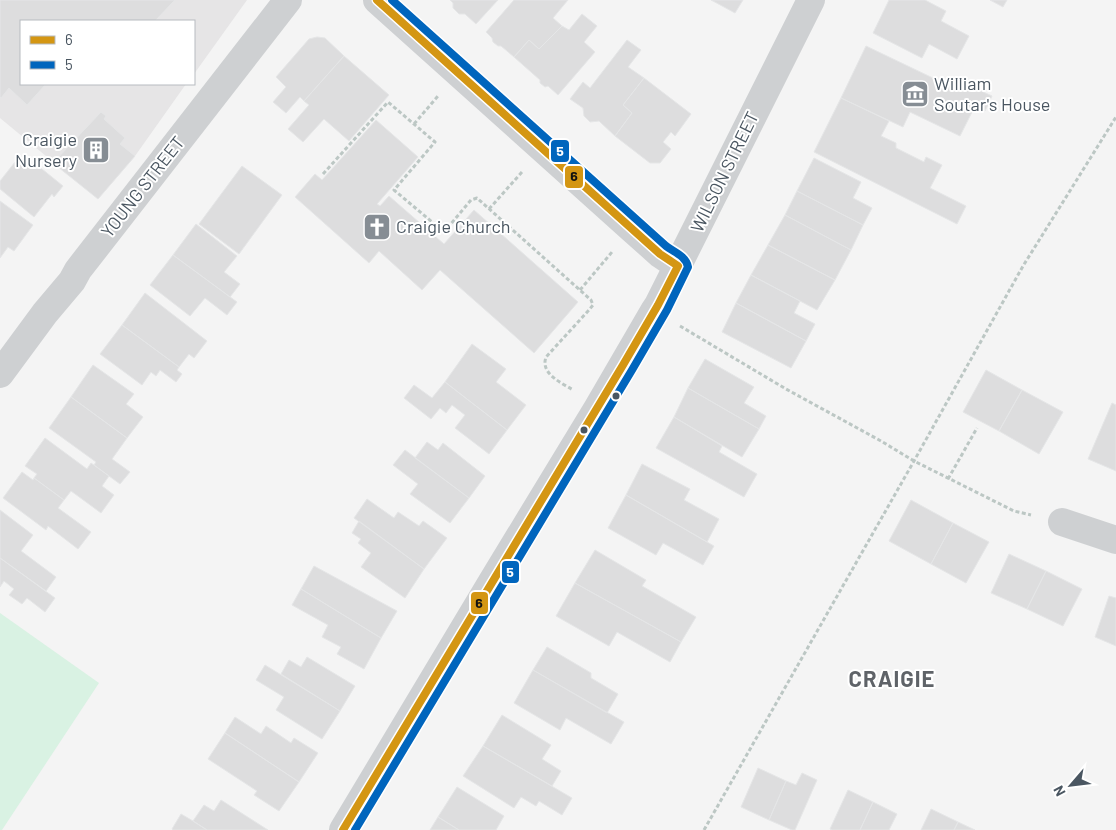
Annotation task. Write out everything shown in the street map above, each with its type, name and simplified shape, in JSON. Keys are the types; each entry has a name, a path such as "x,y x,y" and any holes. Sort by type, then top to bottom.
{"street":[{"name":"YOUNG STREET","path":"0,374 78,270 288,0"},
{"path":"377,0 660,254 678,266"},
{"name":"WILSON STREET","path":"343,830 658,305 811,0"},
{"path":"1062,522 1116,540"}],"path":[{"path":"323,174 388,102 414,124 435,142 394,190 444,232 471,200 477,198 589,297 592,305 546,357 544,362 547,371 552,376 598,407"},
{"path":"414,124 431,104"},
{"path":"704,830 1023,266 1116,117"},
{"path":"489,209 517,178"},
{"path":"580,290 632,229"},
{"path":"654,311 778,384 948,479 1014,511 1062,522"},
{"path":"948,479 977,428"}],"shaded area":[{"path":"0,0 247,0 195,73 195,20 20,20 20,85 185,85 135,156 98,199 0,118"}],"green space":[{"path":"0,613 99,683 2,830 0,830"}],"building":[{"path":"0,0 175,0 156,20 20,20 20,85 45,85 27,105 9,88 0,97"},
{"path":"450,0 498,0 476,24 465,14 459,14 453,8 453,3"},
{"path":"514,0 568,0 553,18 562,26 539,49 529,40 514,57 493,42 486,32"},
{"path":"711,0 743,0 735,13"},
{"path":"889,0 925,0 946,11 941,21 969,36 957,59 929,44 922,58 873,33"},
{"path":"990,0 1007,0 1003,7"},
{"path":"582,14 597,26 584,42 595,52 558,95 548,86 545,87 540,83 540,80 514,57 529,40 539,49 562,26 569,30"},
{"path":"325,38 344,56 304,101 300,97 286,113 273,102 286,87 276,77 309,39"},
{"path":"627,40 641,50 628,67 644,78 623,105 632,113 615,136 599,121 590,122 584,116 583,108 570,99 583,82 590,88"},
{"name":"William Soutar's House","path":"866,46 960,91 964,83 992,96 985,111 975,106 960,136 910,112 903,127 841,98"},
{"path":"344,56 389,95 349,141 324,119 303,142 288,129 309,105 304,101"},
{"path":"644,78 691,114 675,136 671,132 663,142 671,149 660,163 650,163 615,136 632,113 623,105"},
{"path":"841,98 889,121 881,136 896,143 896,148 924,162 926,157 942,165 930,188 966,206 957,224 814,152"},
{"name":"Craigie Nursery","path":"101,112 106,116 104,119 125,138 120,144 135,156 98,199 53,163"},
{"name":"Craigie Church","path":"376,120 418,157 377,204 380,206 389,196 444,244 474,210 578,302 534,353 440,270 422,290 379,251 369,263 295,197 315,174 322,180"},
{"path":"26,156 63,186 54,197 52,194 34,217 0,189 0,181 15,162 19,165"},
{"path":"814,158 861,182 853,198 872,208 863,225 797,191"},
{"path":"242,166 282,195 239,254 199,224"},
{"path":"797,191 863,225 851,250 785,215"},
{"path":"0,201 33,225 14,251 8,247 0,258"},
{"path":"785,215 851,250 835,280 768,245"},
{"path":"196,224 237,256 224,272 240,284 230,297 173,255"},
{"path":"768,245 835,280 817,310 751,275"},
{"path":"173,255 237,302 227,315 205,298 190,316 150,285"},
{"path":"751,275 800,301 794,313 815,324 806,341 736,303"},
{"path":"145,293 207,341 194,358 189,354 179,367 122,325"},
{"path":"736,303 806,341 791,368 722,332"},
{"path":"122,325 179,367 177,370 182,374 176,382 160,370 156,376 151,372 142,385 100,354"},
{"path":"472,344 506,369 496,382 526,405 507,430 445,382"},
{"path":"705,359 754,387 744,403 766,416 759,429 688,388"},
{"path":"93,365 134,394 126,404 143,417 127,438 71,397"},
{"path":"986,370 1022,390 999,431 963,412"},
{"path":"445,382 507,430 489,454 455,428 465,415 452,405 446,413 440,408 431,419 404,398 414,385 432,398"},
{"path":"688,388 759,429 742,457 674,417"},
{"path":"1022,390 1063,412 1039,454 999,431"},
{"path":"71,397 127,438 112,459 130,472 120,484 94,465 96,462 49,428"},
{"path":"1112,403 1116,405 1116,471 1088,459"},
{"path":"674,417 722,446 719,452 757,474 744,497 656,448"},
{"path":"45,438 87,469 91,463 109,476 102,486 114,495 101,513 71,491 64,500 34,478 37,474 25,466"},
{"path":"427,442 438,450 443,443 485,476 469,498 415,458"},
{"path":"405,450 469,498 450,523 410,494 418,484 393,465"},
{"path":"642,464 690,489 684,500 719,519 707,542 626,495"},
{"path":"22,472 33,480 34,478 64,500 58,508 91,532 78,549 48,526 46,530 3,498"},
{"path":"626,495 714,546 703,565 663,543 656,555 608,528"},
{"path":"367,499 394,518 398,512 419,526 423,521 447,538 424,569 354,518"},
{"path":"911,500 953,523 931,564 889,541"},
{"path":"0,510 33,535 21,551 56,577 46,591 0,558"},
{"path":"359,521 424,569 405,598 361,567 371,553 358,543 361,539 352,533"},
{"path":"953,523 989,542 966,583 931,564"},
{"path":"595,550 646,580 642,586 696,617 681,642 575,583"},
{"path":"1009,554 1046,571 1027,609 991,593"},
{"path":"0,558 55,598 45,612 27,598 22,604 9,595 14,589 4,581 0,587"},
{"path":"314,566 397,611 381,638 301,589"},
{"path":"1046,571 1082,589 1063,626 1027,609"},
{"path":"575,583 681,642 670,662 617,632 609,646 556,616"},
{"path":"301,589 381,638 364,669 337,654 341,647 322,637 328,625 292,605"},
{"path":"1109,596 1116,598 1116,646 1095,637"},
{"path":"547,647 591,673 591,678 618,694 607,713 533,670"},
{"path":"307,657 355,686 340,711 281,674 289,660 301,667"},
{"path":"265,665 340,711 322,739 276,710 284,697 256,680"},
{"path":"533,670 624,722 611,744 566,718 560,730 514,703"},
{"path":"502,715 551,745 542,759 561,771 552,786 483,746"},
{"path":"235,717 261,734 266,726 291,743 294,738 318,753 299,782 225,733"},
{"path":"225,733 299,782 279,811 254,795 257,791 208,759"},
{"path":"483,746 572,798 562,815 539,801 536,806 521,797 514,808 463,776"},
{"path":"758,768 786,781 769,820 741,807"},
{"path":"802,773 817,780 795,830 792,830 769,820 786,781 796,785"},
{"path":"457,787 504,816 496,830 459,830 438,817"},
{"path":"848,790 873,802 860,830 832,830 830,829"},
{"path":"221,800 268,830 207,830 193,821 204,805 214,811"},
{"path":"873,802 897,814 889,830 860,830"},
{"path":"931,809 958,822 954,830 921,830"},
{"path":"181,814 207,830 173,830"},
{"path":"438,817 459,830 430,830"},
{"path":"958,822 975,830 954,830"}],"transit line":[{"name":"6","path":"343,830 623,365 678,266 660,254 377,0"},
{"name":"5","path":"355,830 632,370 667,310 688,267 682,257 666,246 392,0"}],"place":[{"name":"William Soutar's House","path":"915,94"},
{"name":"Craigie Nursery","path":"96,150"},
{"name":"Craigie Church","path":"377,227"}],"district":[{"name":"CRAIGIE","path":"892,679"}]}
